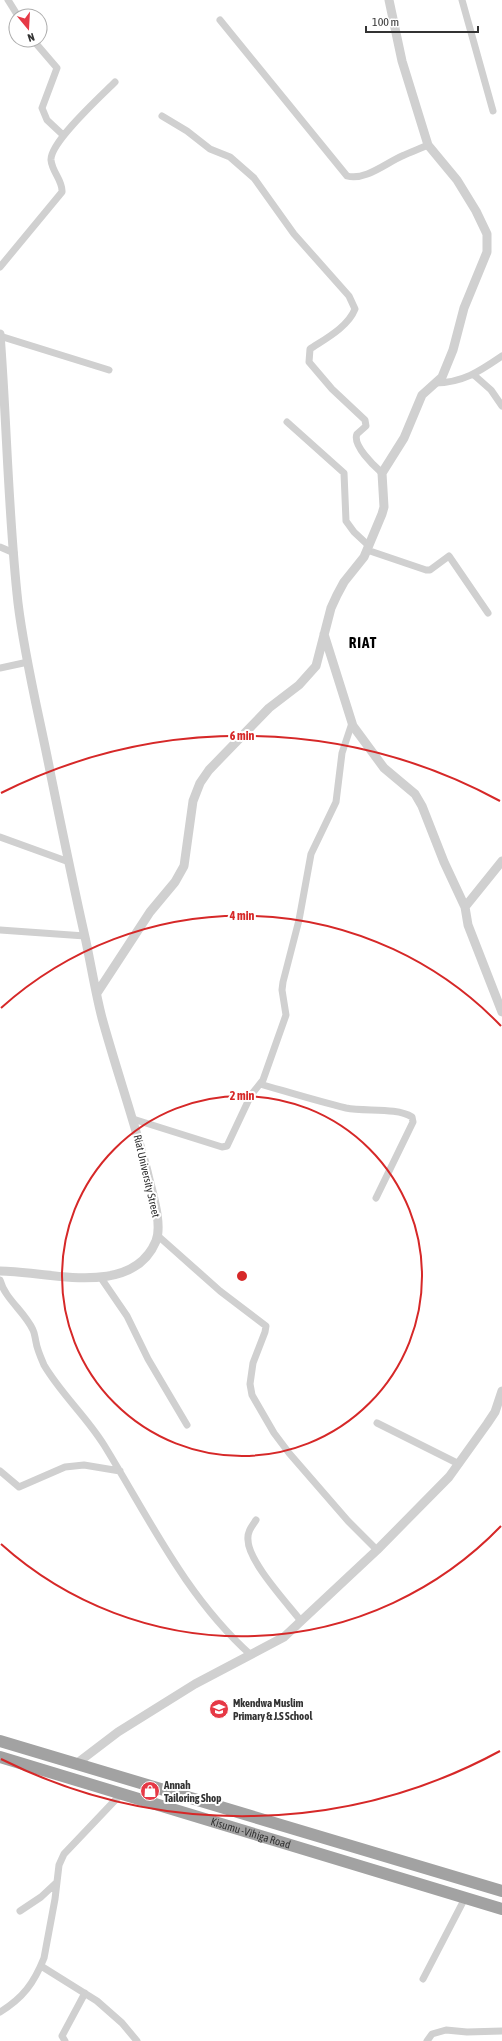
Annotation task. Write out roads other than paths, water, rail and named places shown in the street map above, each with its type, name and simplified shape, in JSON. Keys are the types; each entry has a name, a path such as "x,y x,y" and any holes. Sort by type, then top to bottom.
{"highway":[{"name":"Kisumu -Vihiga Road","path":"0,1741 502,1891"},
{"name":"Kisumu -Vihiga Road","path":"0,1757 502,1909"}],"street":[{"path":"97,993 150,912 180,874 184,866 193,801 200,784 209,770 269,708 299,685 316,666 324,633 337,595 368,548 384,507 382,473 404,438 422,395 442,377 453,350 464,308 487,252 488,234 476,211 457,180 428,145 402,61 389,0"},
{"path":"462,0 493,111"},
{"path":"220,20 346,176 352,177 364,175 428,145"},
{"path":"39,48 57,68 42,108 51,124 63,135"},
{"path":"0,267 62,192 62,187 53,169 51,159 63,135 116,82"},
{"path":"162,116 186,131 210,149 230,158 254,178 294,234 350,296 355,310 353,315 340,328 310,349 309,362 332,389 365,420 366,426 357,434 356,442 374,466 382,473"},
{"path":"0,335 109,370"},
{"name":"Riat University Street","path":"0,335 10,512 18,606 28,662 102,1017 133,1119 155,1203 158,1235"},
{"path":"436,383 462,381 474,375 502,356"},
{"path":"474,375 491,390 502,406"},
{"path":"287,422 344,473 346,521 368,548 428,570 449,556 488,613"},
{"path":"0,546 14,553"},
{"path":"324,633 352,723 368,748 384,768 416,794 430,824 444,862 465,907 468,925 502,1012"},
{"path":"0,668 28,662"},
{"path":"133,1119 225,1147 227,1146 251,1095 263,1080 286,1015 282,990 283,982 299,920 311,854 336,802 342,753 352,723"},
{"path":"0,837 69,862"},
{"path":"465,907 502,861"},
{"path":"0,930 85,936"},
{"path":"260,1084 346,1108 368,1111 383,1110 412,1118 413,1122 398,1156 376,1198"},
{"path":"0,1271 101,1278 125,1271 137,1265 148,1255 158,1235 220,1291 266,1326 253,1363 250,1384 252,1395 274,1433 289,1453 348,1521 377,1550"},
{"path":"101,1278 127,1316 148,1359 187,1425"},
{"path":"0,1280 3,1288 34,1331 36,1342 44,1364 66,1397 93,1427 158,1538 197,1598 237,1642 251,1655"},
{"path":"76,1764 118,1732 195,1684 284,1637 377,1550 449,1477 488,1424 495,1412 502,1391"},
{"path":"377,1424 459,1464"},
{"path":"0,1471 18,1487 65,1467 84,1466 120,1471"},
{"path":"256,1520 250,1528 247,1538 251,1554 301,1622"},
{"path":"0,2012 22,1997 41,1966 44,1958 55,1898 59,1865 64,1854 121,1794"},
{"path":"20,1911 41,1897 56,1883"},
{"path":"423,1979 465,1898"},
{"path":"41,1966 97,2001 122,2023 137,2041"},
{"path":"65,2041 62,2036 85,1993"},
{"path":"427,2041 432,2034 446,2030 466,2032 502,2031"}],"place":[{"name":"Mkendwa Muslim Primary & J.S School","path":"219,1709"},
{"name":"Annah Tailoring Shop","path":"150,1791"}],"district":[{"name":"RIAT","path":"363,642"}]}
